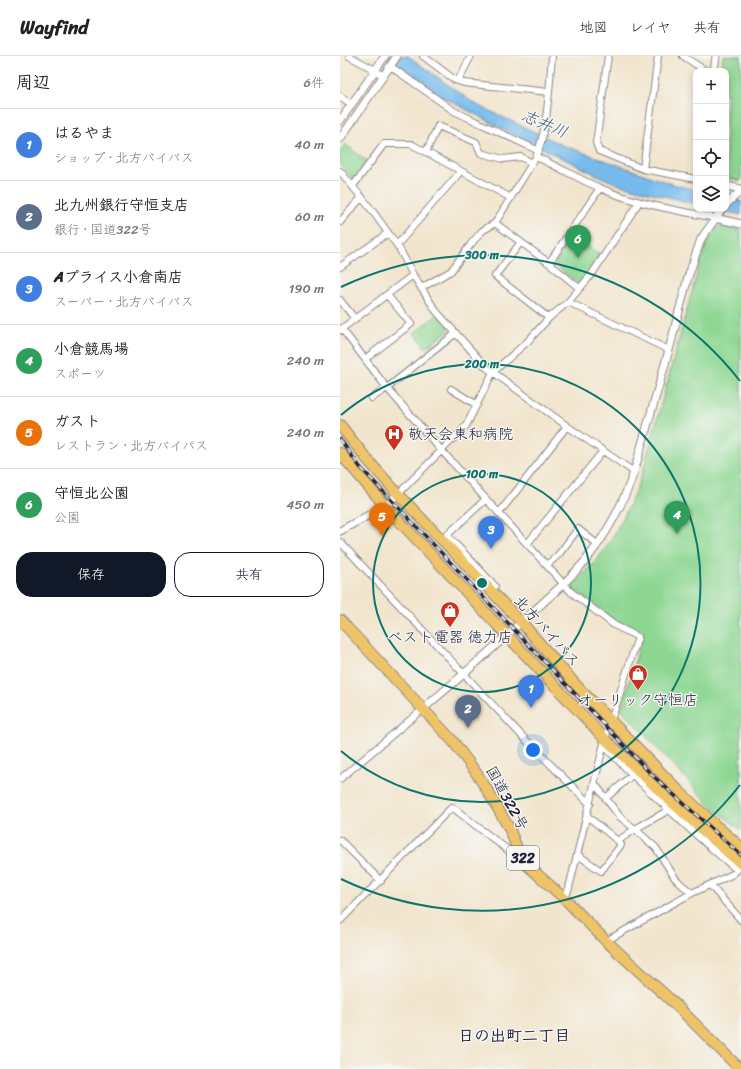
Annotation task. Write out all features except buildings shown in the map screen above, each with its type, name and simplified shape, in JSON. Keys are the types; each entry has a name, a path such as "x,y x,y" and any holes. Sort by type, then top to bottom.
{"highway":[{"name":"北方バイパス","path":"340,425 366,458 398,494 521,622 576,685 678,790 741,847"},
{"name":"北方バイパス","path":"340,453 385,506 507,635 605,743 667,798 740,867"},
{"name":"国道322号","path":"340,620 424,708 452,740 490,793 526,864 565,899 606,941 676,1005 740,1069"}],"street":[{"path":"349,56 383,76"},
{"path":"340,139 397,56"},
{"path":"423,56 455,80 464,83 548,92"},
{"path":"458,81 471,56"},
{"path":"422,288 451,271 482,231 495,223 538,154 544,129 552,56"},
{"path":"608,56 596,143 599,151 643,169 693,178"},
{"path":"643,169 658,56"},
{"path":"683,56 701,68"},
{"path":"714,68 716,56"},
{"path":"340,121 384,57"},
{"path":"391,64 454,111 600,188 639,202 741,224"},
{"path":"340,96 351,104"},
{"path":"426,152 438,126 476,142 481,153 503,159 521,157 532,163"},
{"path":"353,186 384,144 411,144 511,198"},
{"path":"340,171 362,197 388,232 436,311 486,367 567,426 634,472"},
{"path":"396,245 461,171"},
{"path":"729,187 739,192 729,202"},
{"path":"549,263 600,188"},
{"path":"340,222 362,197"},
{"path":"340,530 385,506 466,426 493,372 527,342 549,318 568,302 592,274 639,202"},
{"path":"340,778 464,674 564,584 586,560 616,516 628,492 669,350 688,277 701,239 720,212"},
{"path":"495,223 549,263 579,288"},
{"path":"340,267 388,232"},
{"path":"521,242 495,276 549,318"},
{"path":"413,274 341,329 387,388 442,451 571,592 614,625 638,637 611,721 578,855 565,899"},
{"path":"365,358 411,324 387,295"},
{"path":"340,300 355,319"},
{"path":"568,302 669,350"},
{"path":"372,398 387,388 456,333"},
{"path":"451,389 477,405"},
{"path":"499,513 567,426"},
{"path":"527,544 604,451"},
{"path":"486,499 447,535 495,586 493,593"},
{"path":"547,565 559,554 578,529 597,544"},
{"path":"340,542 523,737 590,804"},
{"path":"605,743 632,775 668,810 703,842 740,867 733,874 692,893 606,941"},
{"path":"606,798 632,775"},
{"path":"595,784 620,817 636,829 656,848 675,878 692,893"},
{"path":"340,922 452,807 526,864"},
{"path":"618,841 668,810"},
{"path":"578,855 601,871 621,845 587,816"},
{"path":"340,840 381,881"},
{"path":"710,885 741,920"}],"green space":[{"path":"723,56 741,56 741,181 729,179 729,68 722,68"},
{"path":"345,144 368,162 357,178 351,177 340,164 340,151"},
{"path":"720,225 741,230 741,830 713,808 621,709 644,631 618,623 573,589 573,585 597,559 610,541 638,484 700,262 708,241"},
{"path":"573,236 600,254 587,274 578,283 556,266 556,261"},
{"path":"437,315 449,327 448,331 426,348 414,333"}],"water":[{"path":"386,56 408,56 475,104 562,145 669,183 693,189 693,203 620,185 505,130 445,98"},
{"path":"729,198 741,201 741,215 728,212"}],"railway":[{"path":"340,439 360,467 652,775 741,855"}],"place":[{"name":"守恒北公園","path":"578,258"},
{"name":"敬天会東和病院","path":"394,451"},
{"name":"小倉競馬場","path":"677,534"},
{"name":"ガスト","path":"382,536"},
{"name":"Aプライス小倉南店","path":"491,549"},
{"name":"ベスト電器 徳力店","path":"450,628"},
{"name":"オーリック守恒店","path":"638,691"},
{"name":"はるやま","path":"531,708"},
{"name":"北九州銀行守恒支店","path":"468,728"}],"district":[{"name":"日の出町二丁目","path":"514,1035"}],"water label":[{"name":"志井川","path":"545,123"}]}
